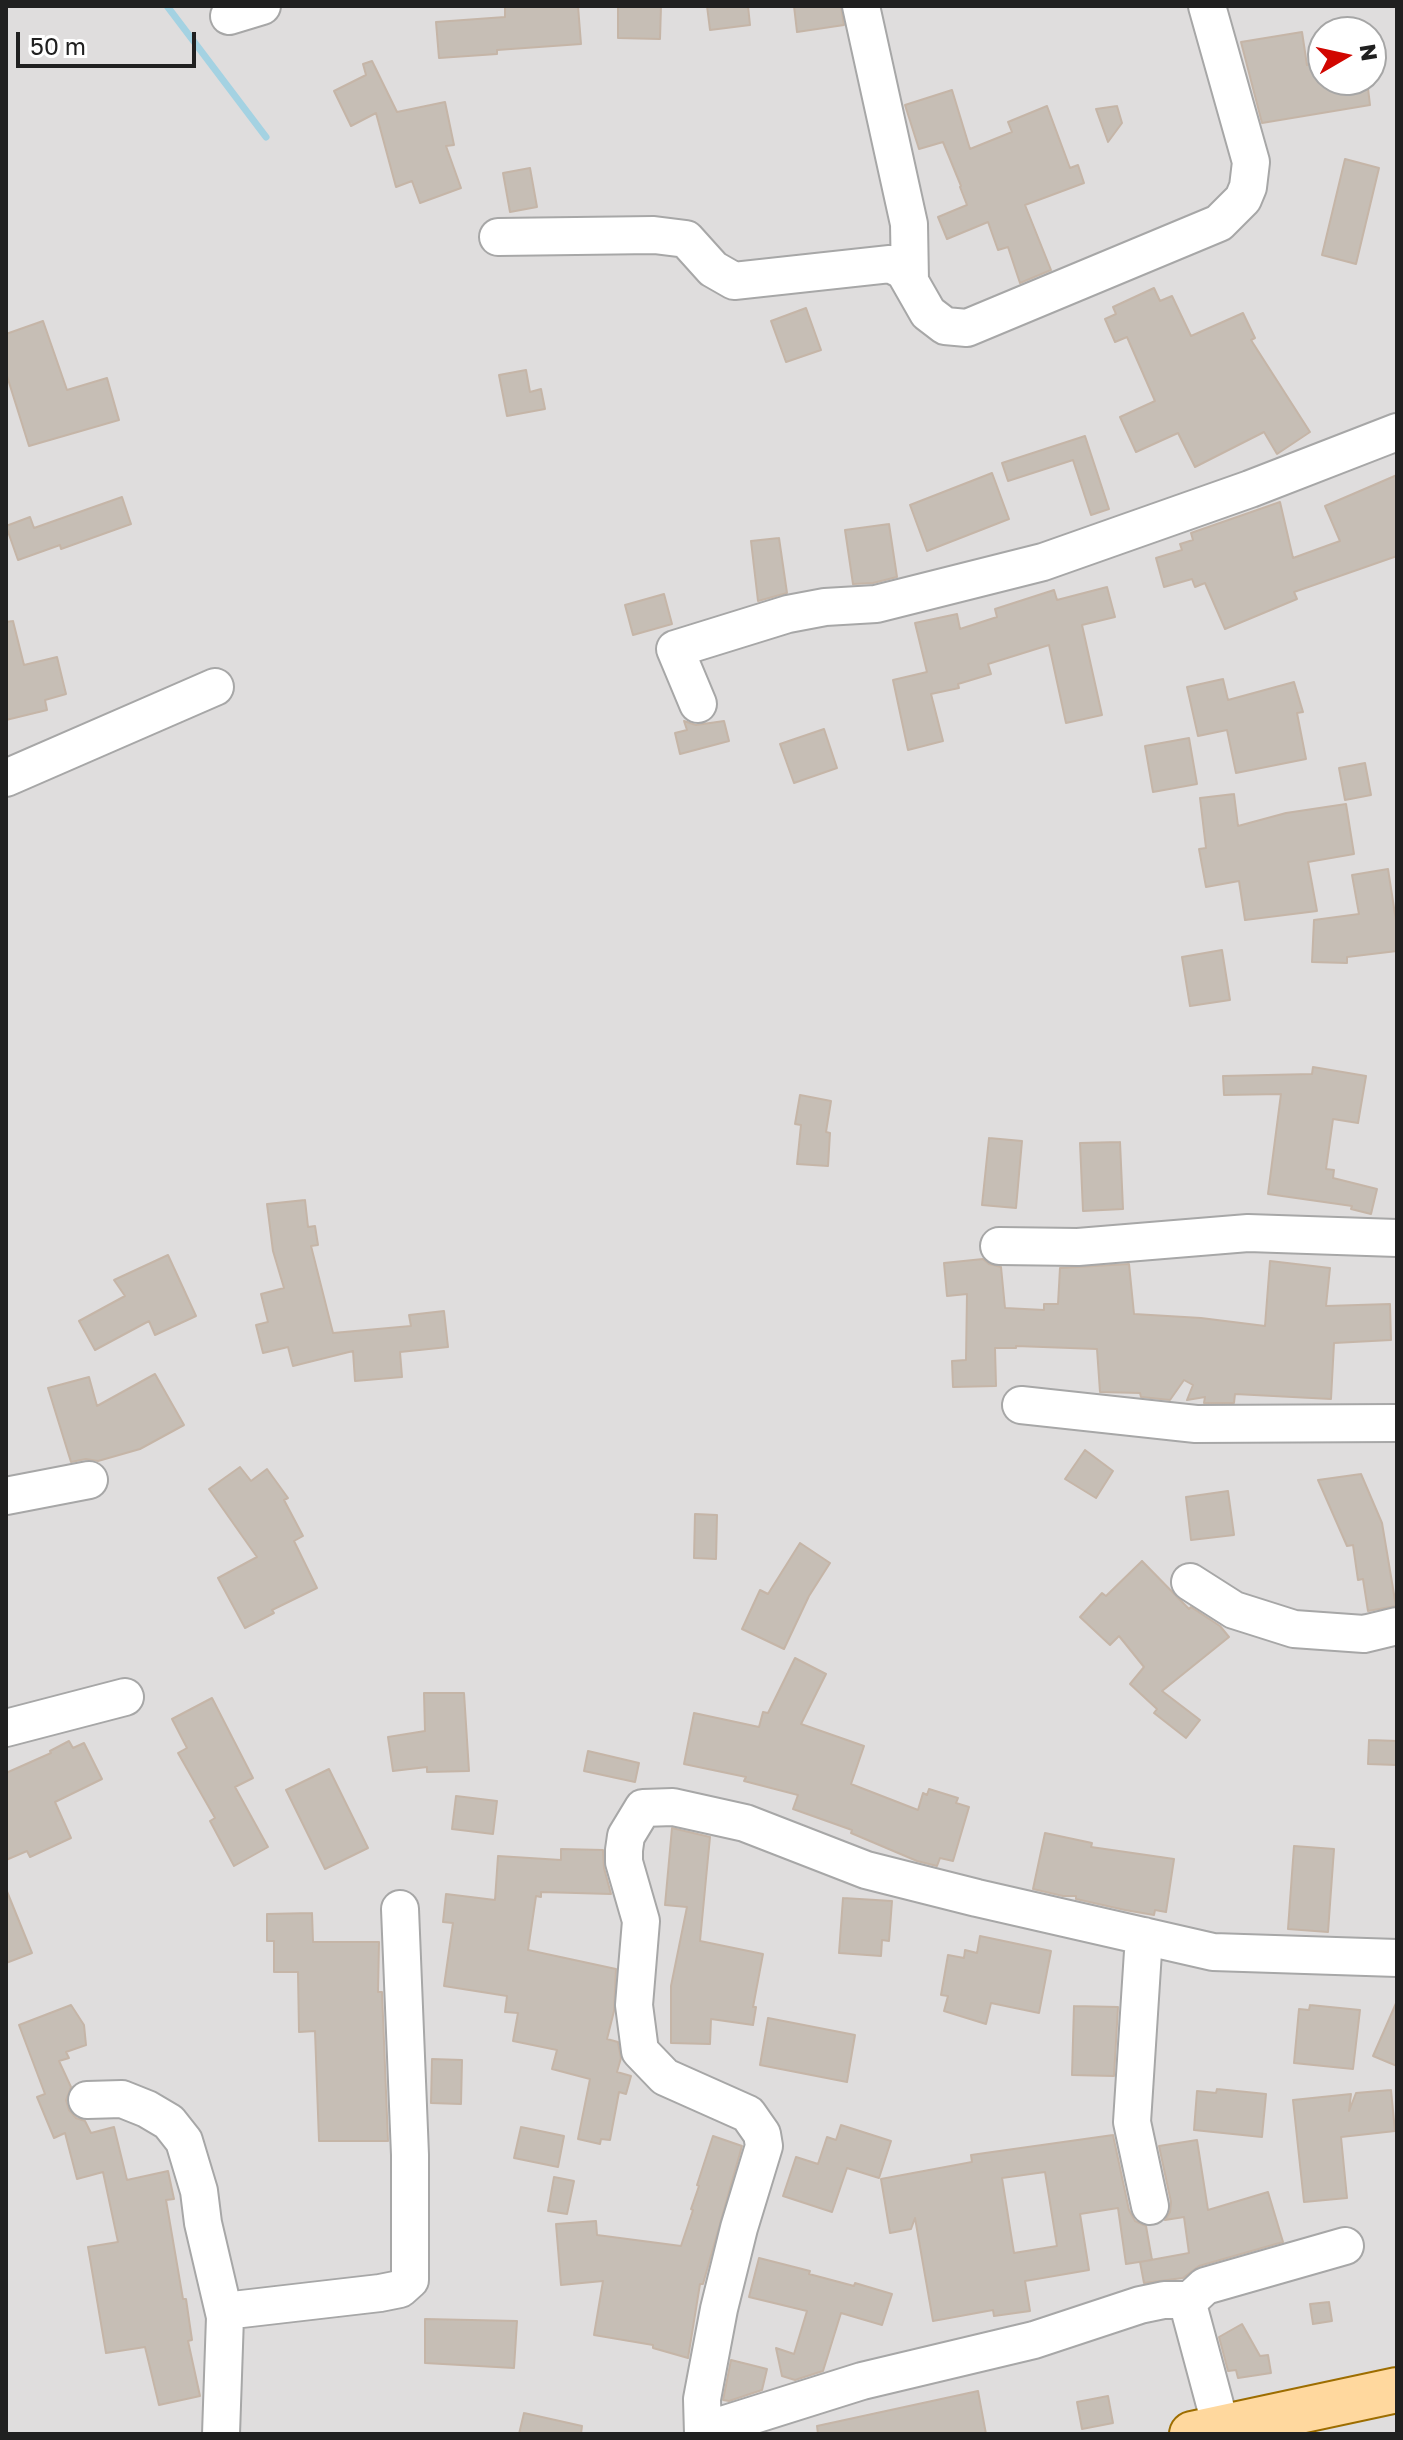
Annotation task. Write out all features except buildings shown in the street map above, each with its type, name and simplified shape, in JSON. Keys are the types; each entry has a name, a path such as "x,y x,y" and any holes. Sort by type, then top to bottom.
{"main road":[{"path":"1206,2431 1397,2390"}],"street":[{"path":"861,6 909,224 910,281"},
{"path":"498,237 654,235 686,239 713,269 734,281 890,264 904,271 928,313 945,326 967,328 1219,223 1243,199 1251,162 1207,6"},
{"path":"698,704 675,649 757,622 825,607 876,604 1043,562 1236,494 1397,432"},
{"path":"6,778 215,687"},
{"path":"999,1246 1078,1247 1248,1233 1397,1238"},
{"path":"1021,1405 1196,1424 1397,1423"},
{"path":"6,1496 89,1480"},
{"path":"1190,1582 1234,1610 1294,1629 1364,1634 1397,1626"},
{"path":"6,1728 125,1697"},
{"path":"1190,2300 1164,2300 1140,2305 1034,2340 862,2381 703,2433 702,2399 719,2309 764,2146 762,2134 748,2114 665,2077 640,2051 634,2005 641,1921 624,1850 626,1836 643,1808 673,1807 745,1823 866,1870 1213,1952 1397,1958"},
{"path":"225,2317 241,2308 380,2293 400,2289 410,2280 410,2155 400,1909"},
{"path":"1144,1936 1132,2122 1150,2206"},
{"path":"87,2100 122,2099 147,2109 169,2122 184,2141 199,2191 203,2223 225,2317 221,2434"},
{"path":"1206,2431 1190,2300 1205,2286 1345,2246"}],"shaded area":[{"path":"6,6 1397,6 1397,2434 6,2434"}],"waterway":[{"path":"167,6 266,137"}]}
